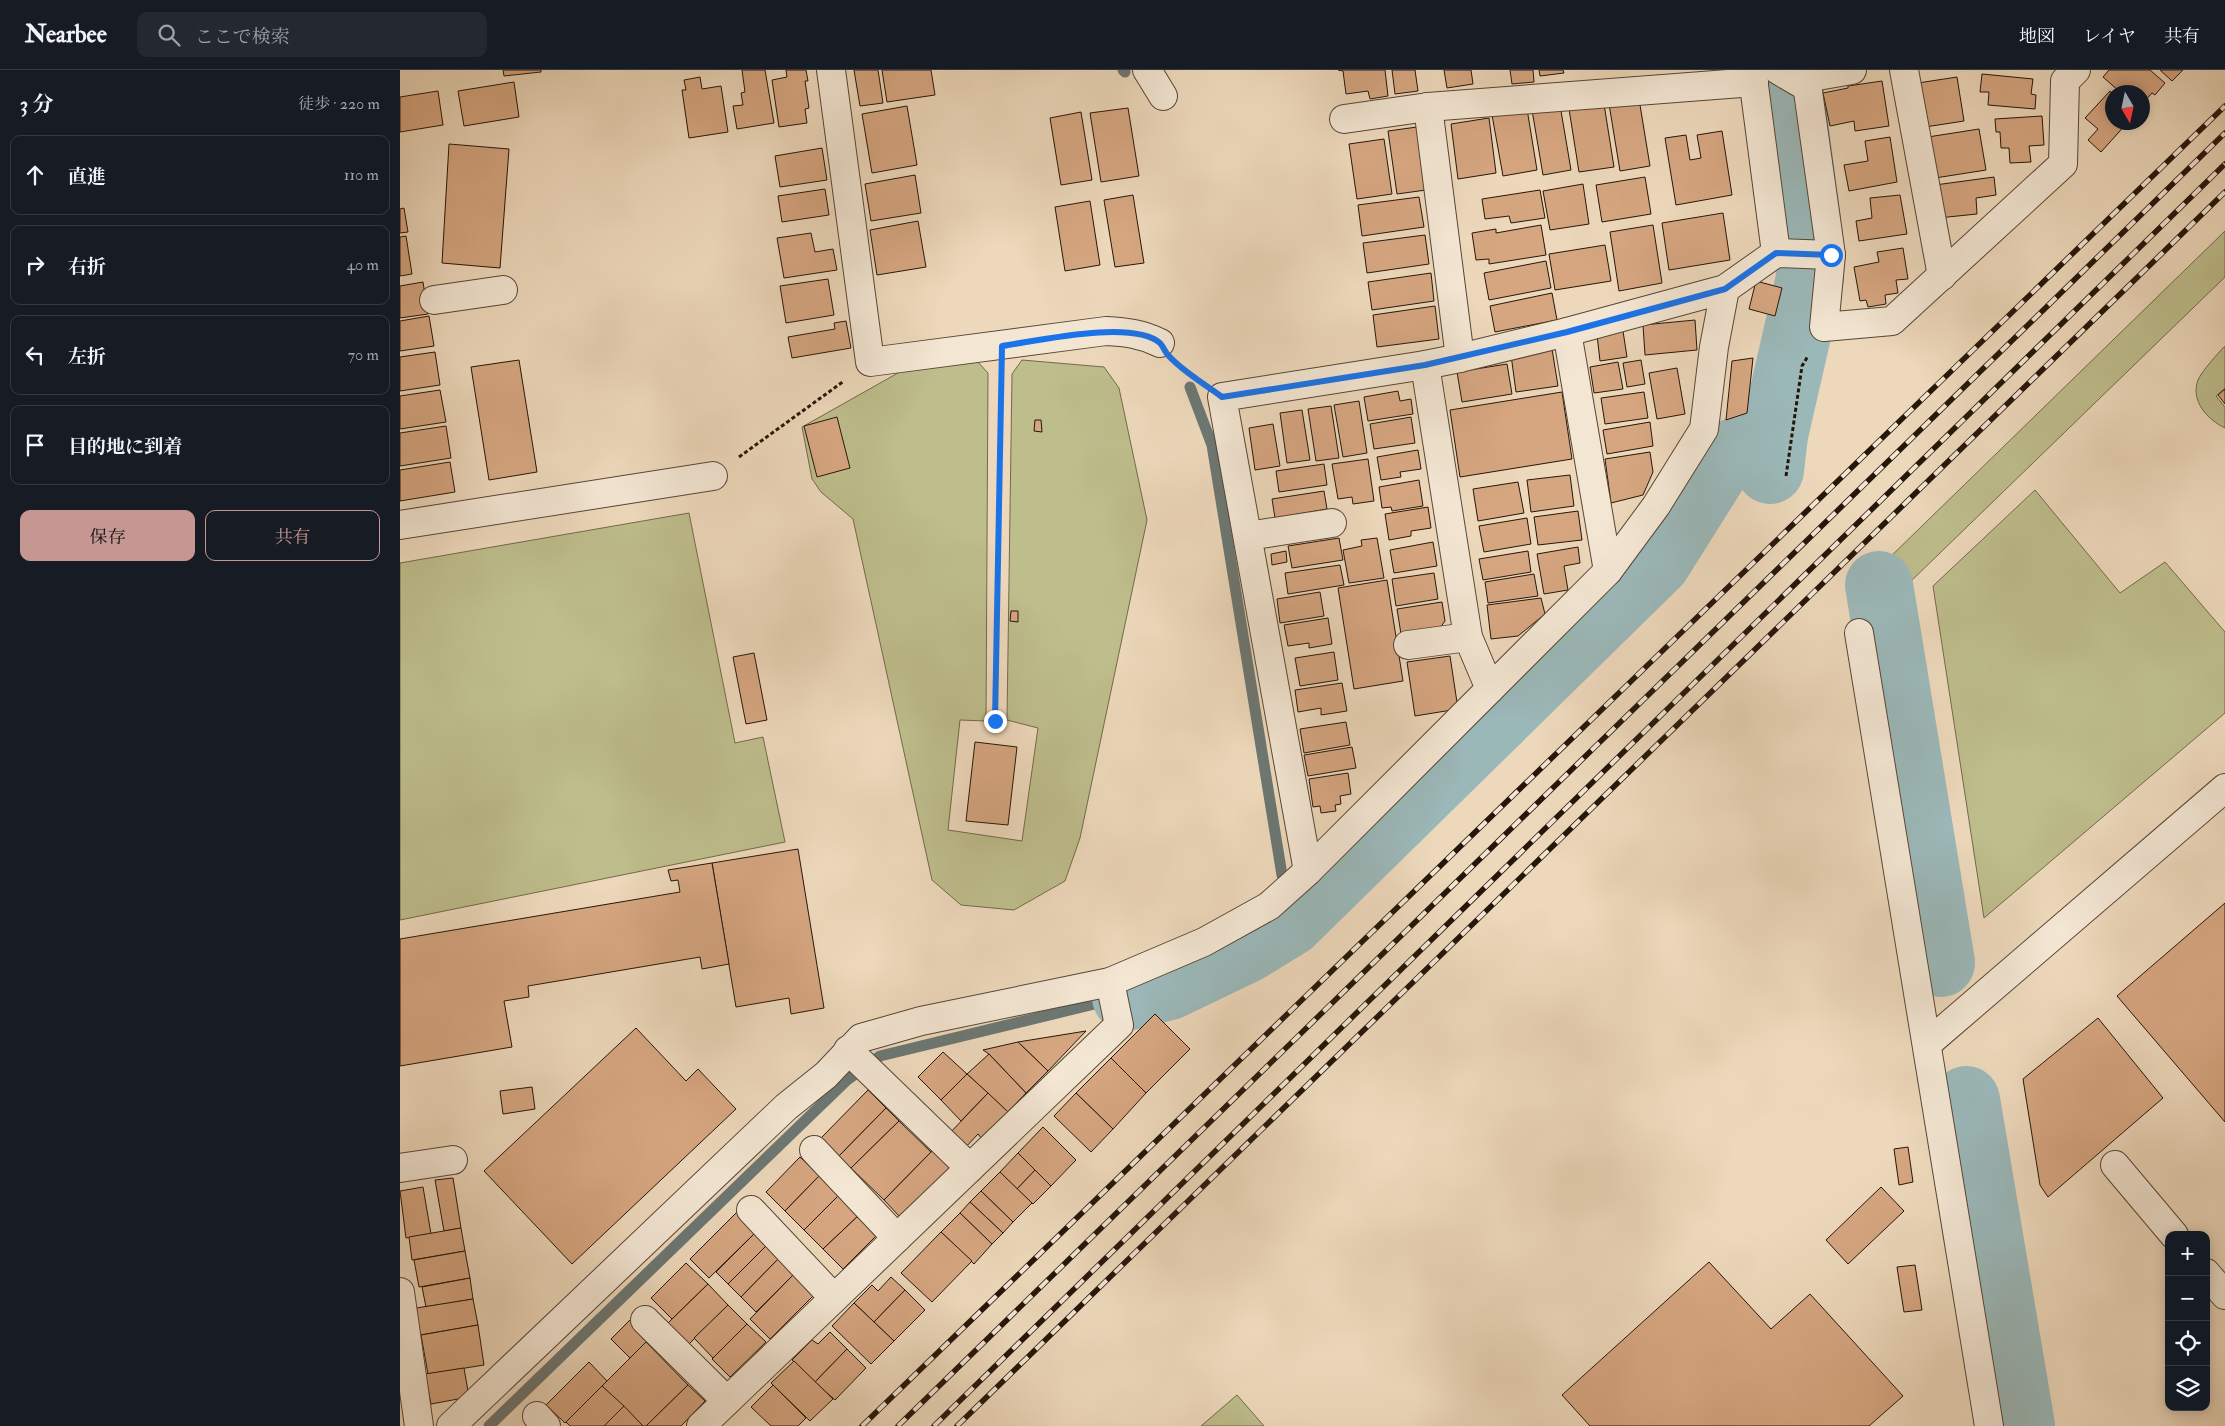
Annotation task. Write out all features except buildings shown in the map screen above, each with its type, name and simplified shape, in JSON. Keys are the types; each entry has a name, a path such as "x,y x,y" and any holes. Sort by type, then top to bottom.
{"street":[{"path":"832,70 870,362 1106,331 1127,332 1147,336 1160,343"},
{"path":"1147,70 1163,96"},
{"path":"1807,254 1795,76 1852,70"},
{"path":"1904,70 1942,276"},
{"path":"1344,119 1428,107 1753,76 1807,254 1824,326 1892,321 2063,164 2065,81 2076,70"},
{"path":"1428,107 1460,358"},
{"path":"1308,871 1222,397 1425,365 1567,332 1725,289 1807,254"},
{"path":"451,1426 786,1106 826,1075 861,1038 921,1021 1110,982 1204,942 1269,906 1308,871 1608,571 1656,506 1704,429 1714,346 1725,289"},
{"path":"434,300 503,290"},
{"path":"1567,332 1608,571"},
{"path":"1425,365 1468,637 1490,688"},
{"path":"400,525 713,476"},
{"path":"1248,536 1332,523"},
{"path":"1859,632 1990,1426"},
{"path":"1408,645 1468,637"},
{"path":"1926,1044 2225,788"},
{"path":"701,1426 1119,1026 1110,982"},
{"path":"848,1050 970,1168"},
{"path":"814,1150 897,1238"},
{"path":"400,1168 453,1160"},
{"path":"2115,1165 2171,1231"},
{"path":"751,1210 834,1298"},
{"path":"2209,1276 2225,1295"},
{"path":"401,1303 419,1426"},
{"path":"645,1320 727,1401"}],"path":[{"path":"1786,476 1802,366 1824,326"},
{"path":"1160,343 1168,355 1222,397"},
{"path":"995,721 1002,346"},
{"path":"713,476 870,362"}],"shaded area":[{"path":"2225,231 2225,277 1908,584 1886,561"},
{"path":"2225,346 2225,388 2216,396 2225,407 2225,428 2212,420 2202,409 2196,395 2196,388 2203,372"},
{"path":"976,360 988,373 986,721 960,720 948,830 1022,841 1038,728 1007,720 1012,374 1022,360 1104,367 1119,388 1147,520 1080,838 1065,881 1014,910 961,905 932,880 853,519 821,492 812,479 802,427 905,369"},
{"path":"2035,490 2120,593 2165,562 2225,632 2225,713 1984,918 1933,586"},
{"path":"689,513 735,743 763,737 785,842 400,920 400,563"},
{"path":"1237,1395 1264,1426 1201,1426"}],"waterway":[{"path":"1770,470 1774,435 1810,278 1809,236 1787,70"},
{"path":"1190,387 1212,445 1282,875"},
{"path":"1126,997 1169,986 1246,949 1290,922 1657,562 1723,457 1774,435"},
{"path":"1879,585 1941,963"},
{"path":"489,1426 847,1080 880,1056 1115,999"},
{"path":"1966,1100 2021,1426"}],"railway":[{"path":"862,1426 2225,106"},
{"path":"898,1426 2225,133"},
{"path":"934,1426 2225,164"},
{"path":"957,1426 2225,192"}],"route":[{"path":"995,721 1002,346 1106,331 1127,332 1147,336 1160,343 1168,355 1222,397 1460,358 1567,332 1725,289 1776,253 1831,255"}]}
